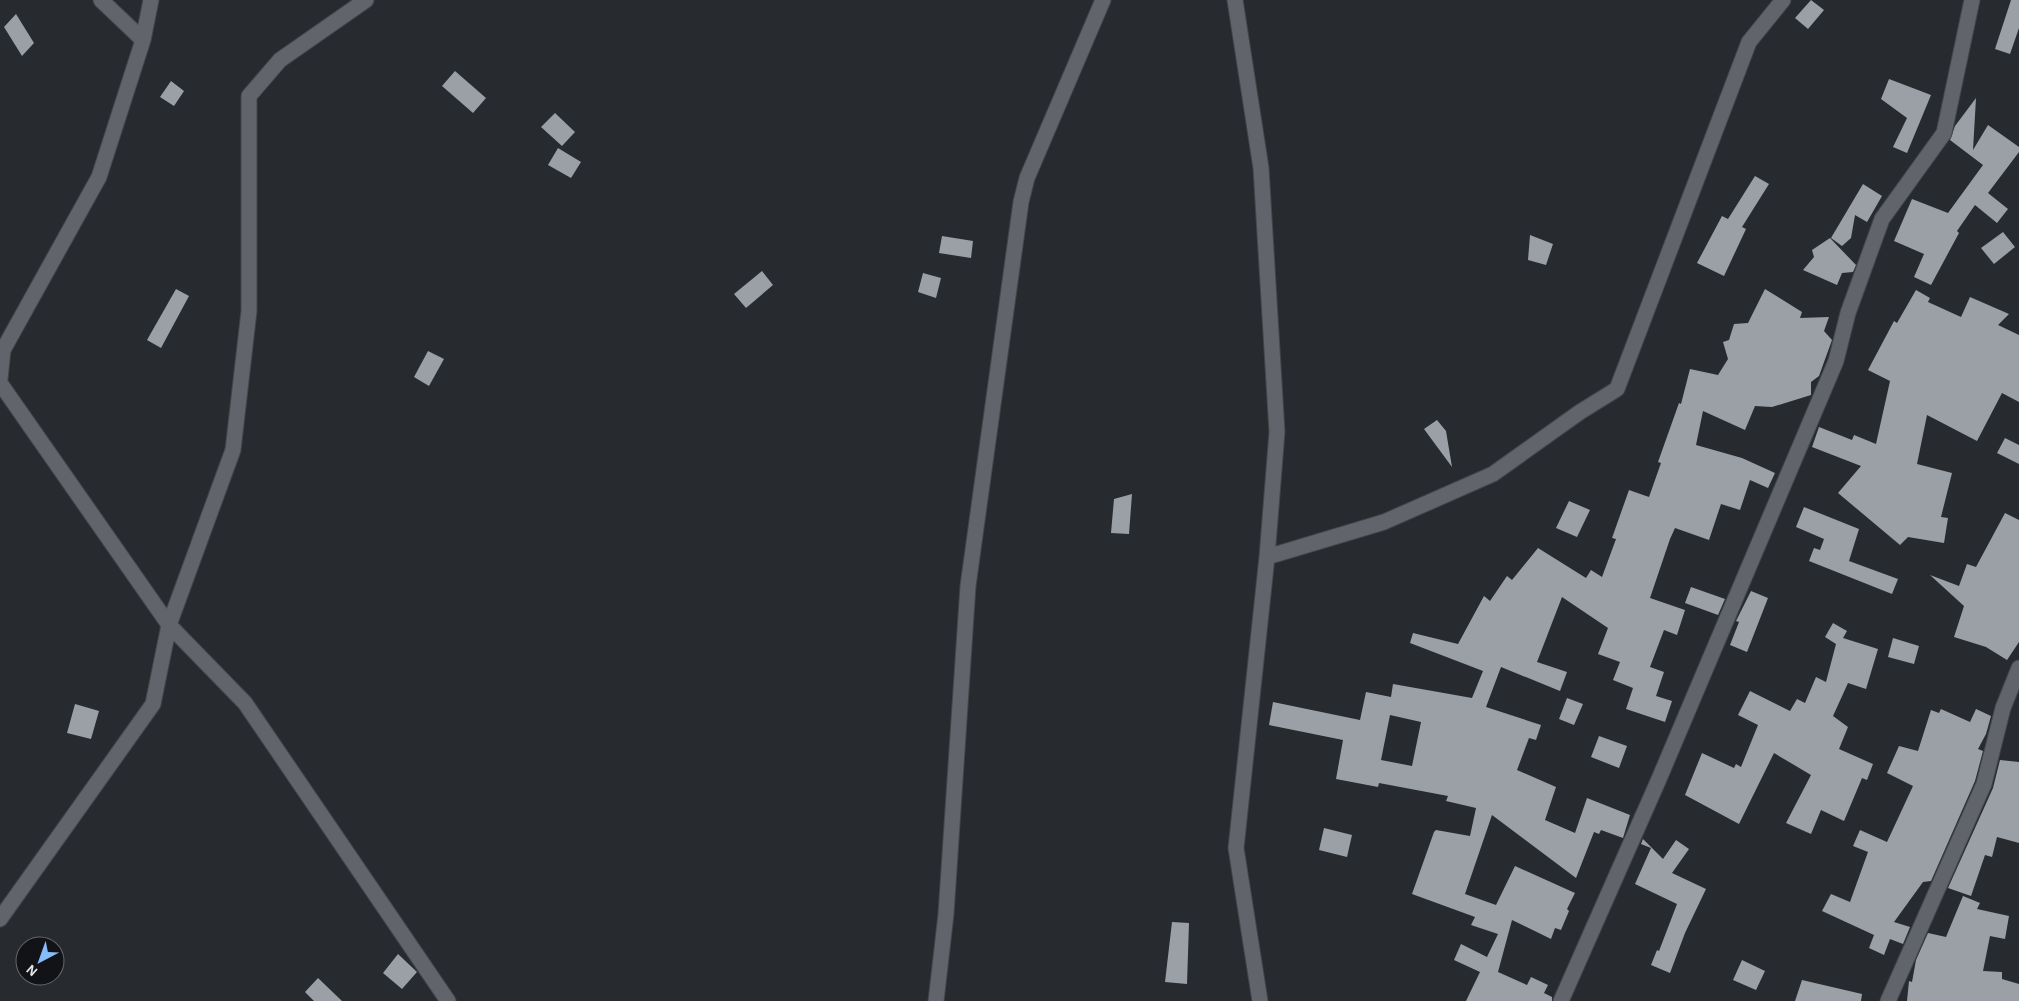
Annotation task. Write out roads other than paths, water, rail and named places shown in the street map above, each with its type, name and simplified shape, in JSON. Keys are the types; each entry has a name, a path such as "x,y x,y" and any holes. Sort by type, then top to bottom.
{"street":[{"path":"101,0 143,40"},
{"path":"150,0 143,40 99,177 3,350 0,381 169,625 246,703 448,1001"},
{"path":"0,919 153,704 169,625 233,450 249,311 249,96 280,60 366,0"},
{"path":"936,1001 946,914 968,586 1021,202 1028,178 1103,0"},
{"path":"1235,0 1261,168 1278,432 1267,557 1236,848 1260,1001"},
{"path":"1267,557 1384,522 1493,474 1580,412 1617,389 1749,42 1783,0"},
{"path":"1561,1001 1659,779 1836,361 1848,313 1882,219 1944,133 1972,0"},
{"path":"1888,1001 1984,784 2003,708 2019,668"}]}
